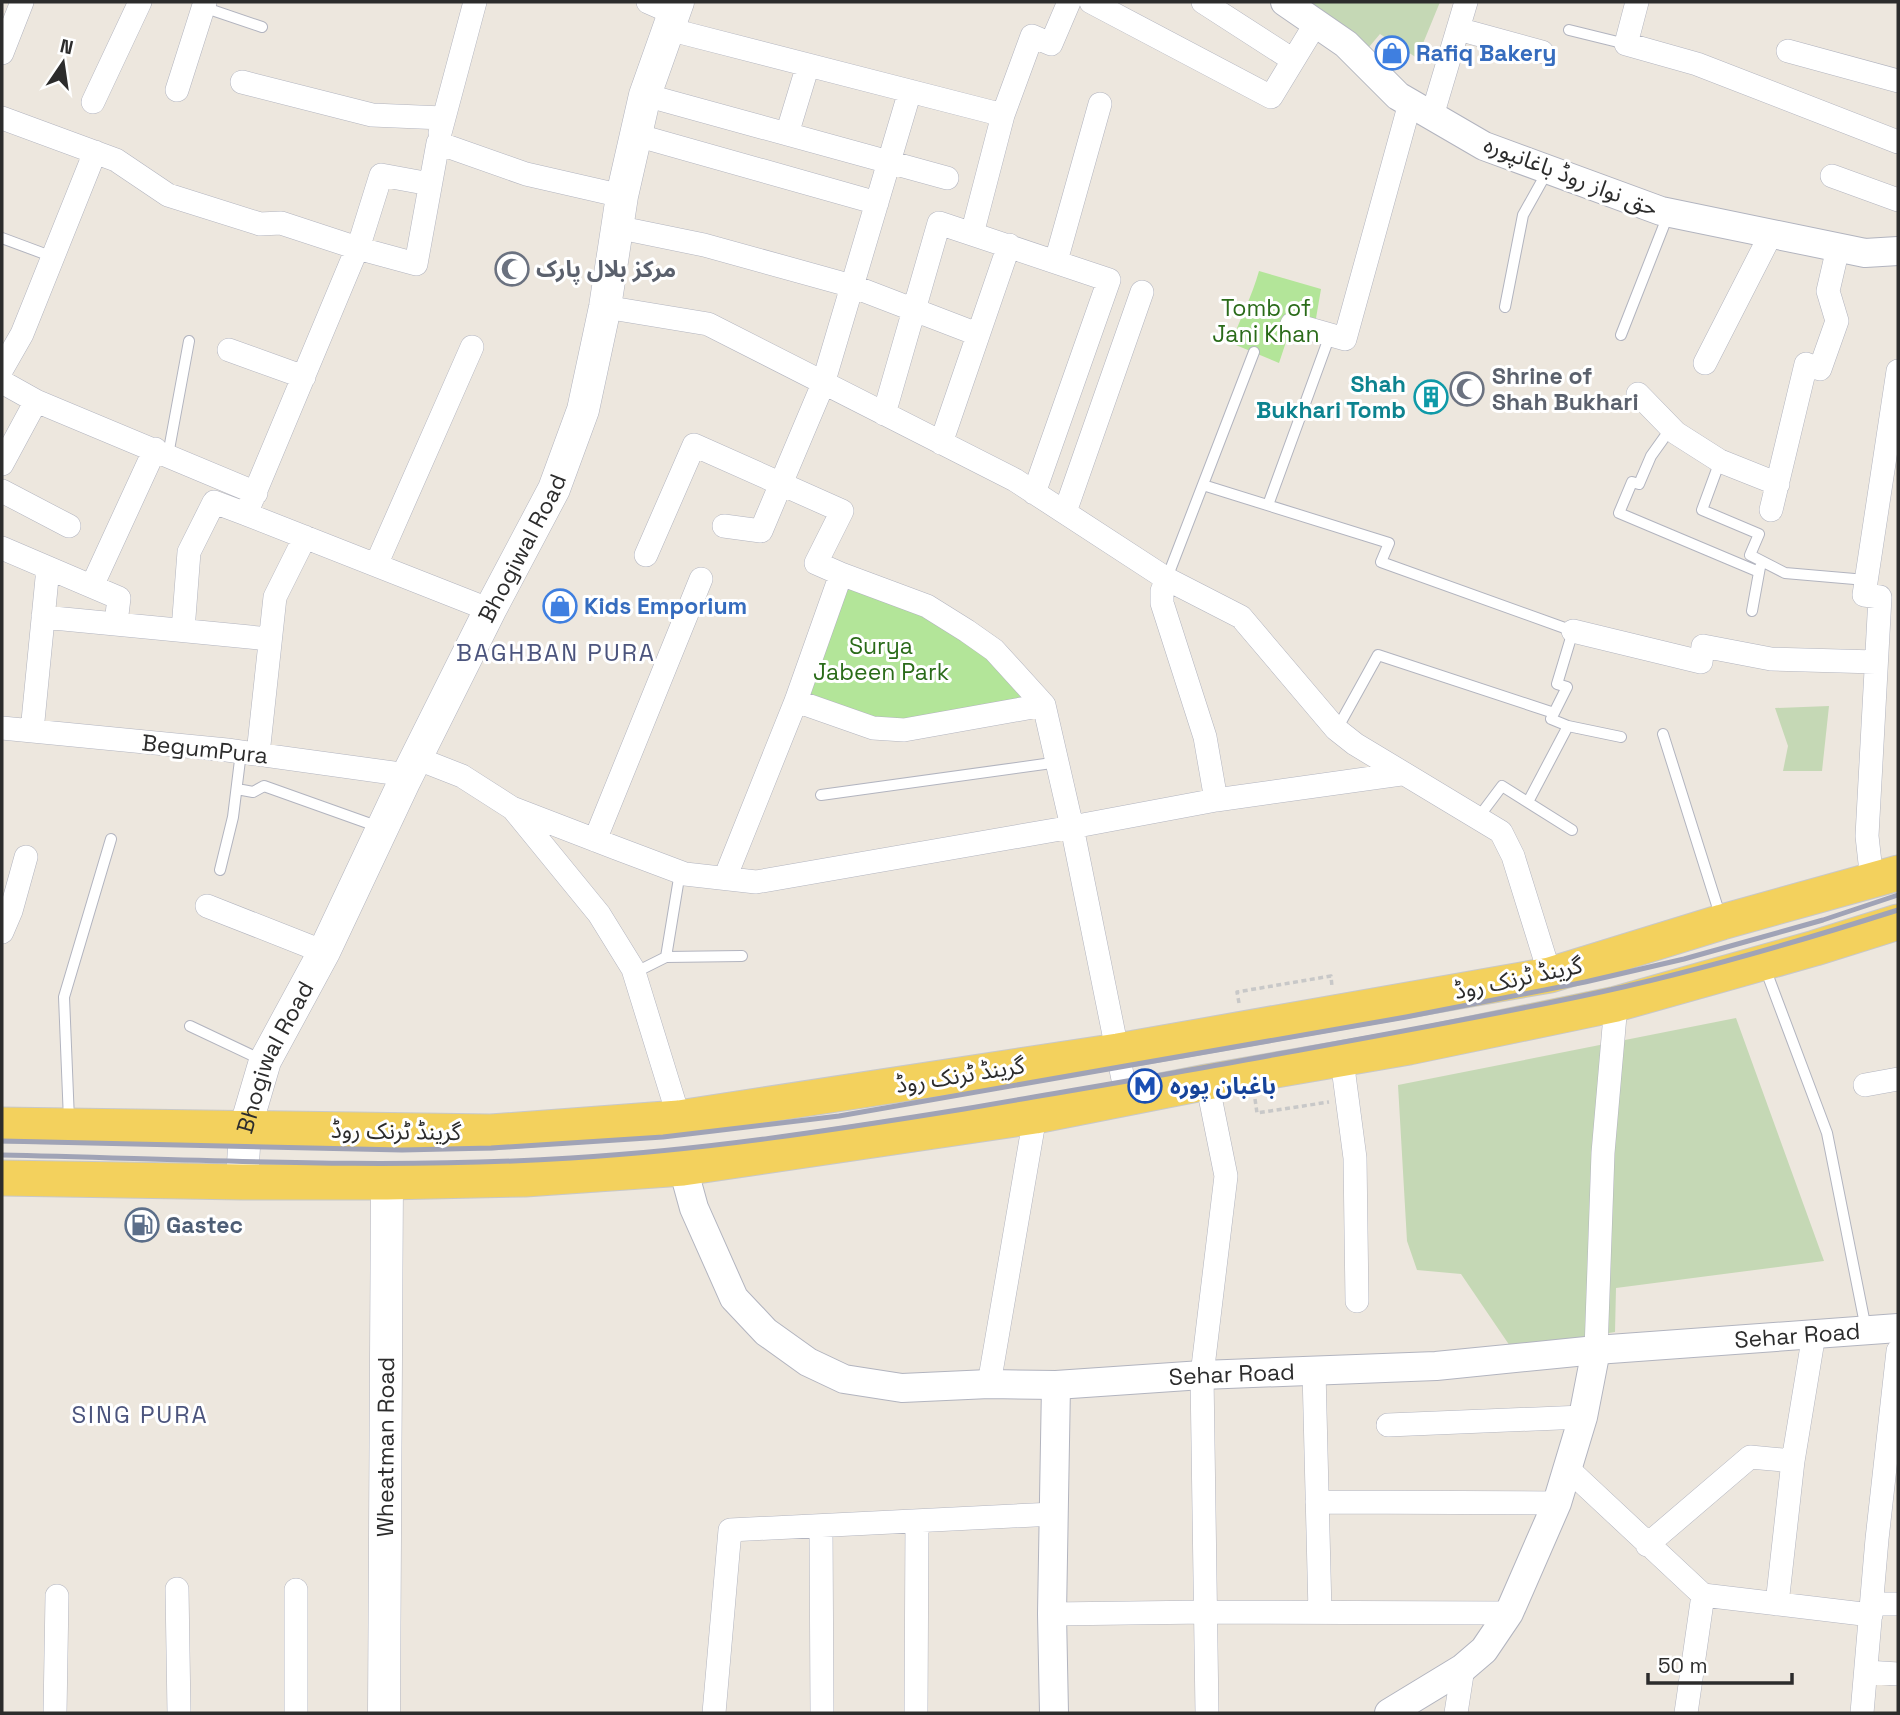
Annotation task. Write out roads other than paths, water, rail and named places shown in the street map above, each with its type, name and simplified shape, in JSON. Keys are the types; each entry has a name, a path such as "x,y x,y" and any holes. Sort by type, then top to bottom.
{"main road":[{"name":"Bhogiwal Road","path":"242,1182 245,1129 265,1061 324,952 411,769 554,489 583,411 605,307 622,196 667,11"},
{"name":"گرینڈ ٹرنک روڈ","path":"2,1125 491,1132 679,1118 1118,1051 1550,975 1722,922 1885,877"},
{"name":"گرینڈ ٹرنک روڈ","path":"2,1178 387,1182 525,1179 683,1168 1035,1116 1208,1082 1342,1060 1616,1004 1898,922"},
{"name":"Wheatman Road","path":"384,1713 387,1182"}],"street":[{"path":"2,52 22,2"},
{"path":"93,102 140,2"},
{"path":"2,118 116,160 168,195 260,224 281,223 416,264 443,118 475,2"},
{"path":"972,234 1003,115 1031,36 1051,44 1069,2"},
{"path":"1091,2 1271,97 1316,23"},
{"path":"1203,2 1293,60"},
{"name":"حق نواز روڈ باغانپورہ","path":"1285,2 1346,44 1398,96 1484,145 1669,213 1865,253 1898,253"},
{"path":"1292,324 1345,339 1421,109 1458,29 1466,2"},
{"path":"1637,2 1626,44 1697,64 1898,142"},
{"path":"177,90 204,4"},
{"path":"667,11 808,65 1003,115"},
{"path":"1458,29 1542,52"},
{"path":"1788,51 1898,80"},
{"path":"787,134 808,65"},
{"path":"242,82 372,115 443,118"},
{"path":"724,526 761,531 823,384 910,91"},
{"path":"645,95 947,178"},
{"path":"1056,261 1100,104"},
{"path":"636,135 877,202"},
{"path":"438,143 526,174 622,196"},
{"path":"2,369 22,334 95,152"},
{"path":"246,514 358,248 381,175 430,184"},
{"path":"1832,176 1898,201"},
{"path":"884,414 939,223 1109,280 1034,493"},
{"path":"617,228 704,245 852,286 977,334"},
{"path":"1705,363 1771,234"},
{"path":"941,443 1009,245"},
{"path":"1771,510 1806,364 1820,369 1837,321 1828,290 1838,248"},
{"path":"1065,512 1142,292"},
{"path":"605,307 708,324 1015,480 1167,579 1241,617 1336,729 1401,774 1501,832 1513,856 1550,975"},
{"path":"376,565 472,347"},
{"path":"229,350 304,377"},
{"path":"1885,877 1867,836 1876,662 1898,371"},
{"path":"2,382 36,401 256,493"},
{"path":"1638,394 1671,428 1720,461 1778,484"},
{"path":"2,464 8,438 36,401"},
{"path":"646,555 694,445 842,511 816,563 927,606 994,650 1044,705 1059,762 1127,1099"},
{"path":"92,586 161,452"},
{"path":"2,491 69,526"},
{"path":"183,630 189,552 215,502 490,610"},
{"path":"250,753 275,597 305,537"},
{"path":"2,548 119,598 116,623"},
{"path":"32,731 48,568"},
{"path":"725,878 796,701 841,574"},
{"path":"596,841 701,579"},
{"path":"1167,579 1162,591 1162,603 1205,737 1216,800"},
{"path":"43,617 270,639"},
{"path":"1573,631 1701,662 1703,646 1771,659 1876,662"},
{"path":"796,701 873,728 904,730 1044,705"},
{"name":"BegumPura","path":"2,728 250,753 393,774 411,769 462,776 512,808"},
{"path":"512,808 680,872 756,881 1216,800 1401,774"},
{"path":"512,808 599,914 634,973 679,1118"},
{"path":"3,925 26,857"},
{"path":"207,906 324,952"},
{"path":"1389,1713 1463,1668 1484,1650 1509,1613 1557,1503 1583,1416 1596,1350 1603,1153 1616,1004"},
{"path":"1342,1060 1355,1158 1357,1301"},
{"path":"1865,1085 1898,1079"},
{"path":"1207,1713 1202,1375 1226,1176 1208,1082"},
{"path":"989,1384 1035,1116"},
{"name":"Sehar Road","path":"683,1168 694,1208 734,1298 766,1332 808,1362 844,1379 902,1388 989,1384 1056,1385 1202,1375 1436,1366 1596,1350 1898,1328"},
{"path":"1777,1604 1793,1461 1814,1334"},
{"path":"1862,1713 1871,1609 1888,1539 1898,1351"},
{"path":"1314,1371 1320,1612"},
{"path":"1054,1713 1052,1614 1056,1385"},
{"path":"1388,1426 1583,1416"},
{"path":"1647,1545 1750,1457 1793,1461"},
{"path":"1567,1468 1703,1595 1777,1604 1871,1609 1898,1604"},
{"path":"1317,1502 1557,1503"},
{"path":"714,1713 730,1530 1054,1514"},
{"path":"916,1521 916,1713"},
{"path":"821,1526 822,1713"},
{"path":"177,1589 179,1713"},
{"path":"296,1590 296,1713"},
{"path":"1686,1713 1703,1595"},
{"path":"55,1713 57,1596"},
{"path":"1052,1614 1509,1613"},
{"path":"1456,1713 1463,1668"},
{"path":"1866,1672 1898,1674"}],"lane":[{"path":"204,4 262,27"},
{"path":"1569,30 1626,44"},
{"path":"1506,307 1523,215 1549,170"},
{"path":"1621,335 1669,213"},
{"path":"2,238 53,257"},
{"path":"1268,505 1330,335"},
{"path":"161,452 189,341"},
{"path":"1167,579 1254,352"},
{"path":"1671,428 1651,456 1639,484 1632,482 1619,513 1760,566 1881,592"},
{"path":"1720,461 1702,510 1759,534 1750,555 1760,566"},
{"path":"1203,485 1389,543 1381,562 1573,631 1557,684 1566,687 1551,719 1568,726 1621,737"},
{"path":"1752,611 1760,566"},
{"path":"1336,729 1378,655 1554,713"},
{"path":"1528,802 1568,726"},
{"path":"1662,734 1722,922"},
{"path":"220,870 237,789 250,753"},
{"path":"821,795 1059,762"},
{"path":"237,789 253,792 264,786 384,829"},
{"path":"1478,818 1502,786 1572,830"},
{"path":"70,1126 64,997 111,839"},
{"path":"666,957 680,872"},
{"path":"634,973 666,957 743,957"},
{"path":"1763,962 1827,1133 1866,1332"},
{"path":"191,1026 265,1061"}],"railway":[{"path":"2,1141 402,1150 491,1148 663,1137 839,1116 1406,1017 1585,982 1684,959 1823,920 1898,895"},
{"path":"2,1155 429,1163 571,1158 769,1138 964,1109 1539,1005 1702,968 1898,910"}],"place":[{"name":"Rafiq Bakery","path":"1392,53"},
{"name":"مرکز بلال پارک","path":"512,269"},
{"name":"Shrine of Shah Bukhari","path":"1467,389"},
{"name":"Shah Bukhari Tomb","path":"1431,397"},
{"name":"Kids Emporium","path":"560,606"},
{"name":"باغبان پورہ","path":"1145,1086"},
{"name":"Gastec","path":"142,1225"}],"district":[{"name":"BAGHBAN PURA","path":"556,653"},
{"name":"SING PURA","path":"140,1415"}],"park label":[{"name":"Tomb of Jani Khan","path":"1266,321"},
{"name":"Surya Jabeen Park","path":"881,659"}]}
